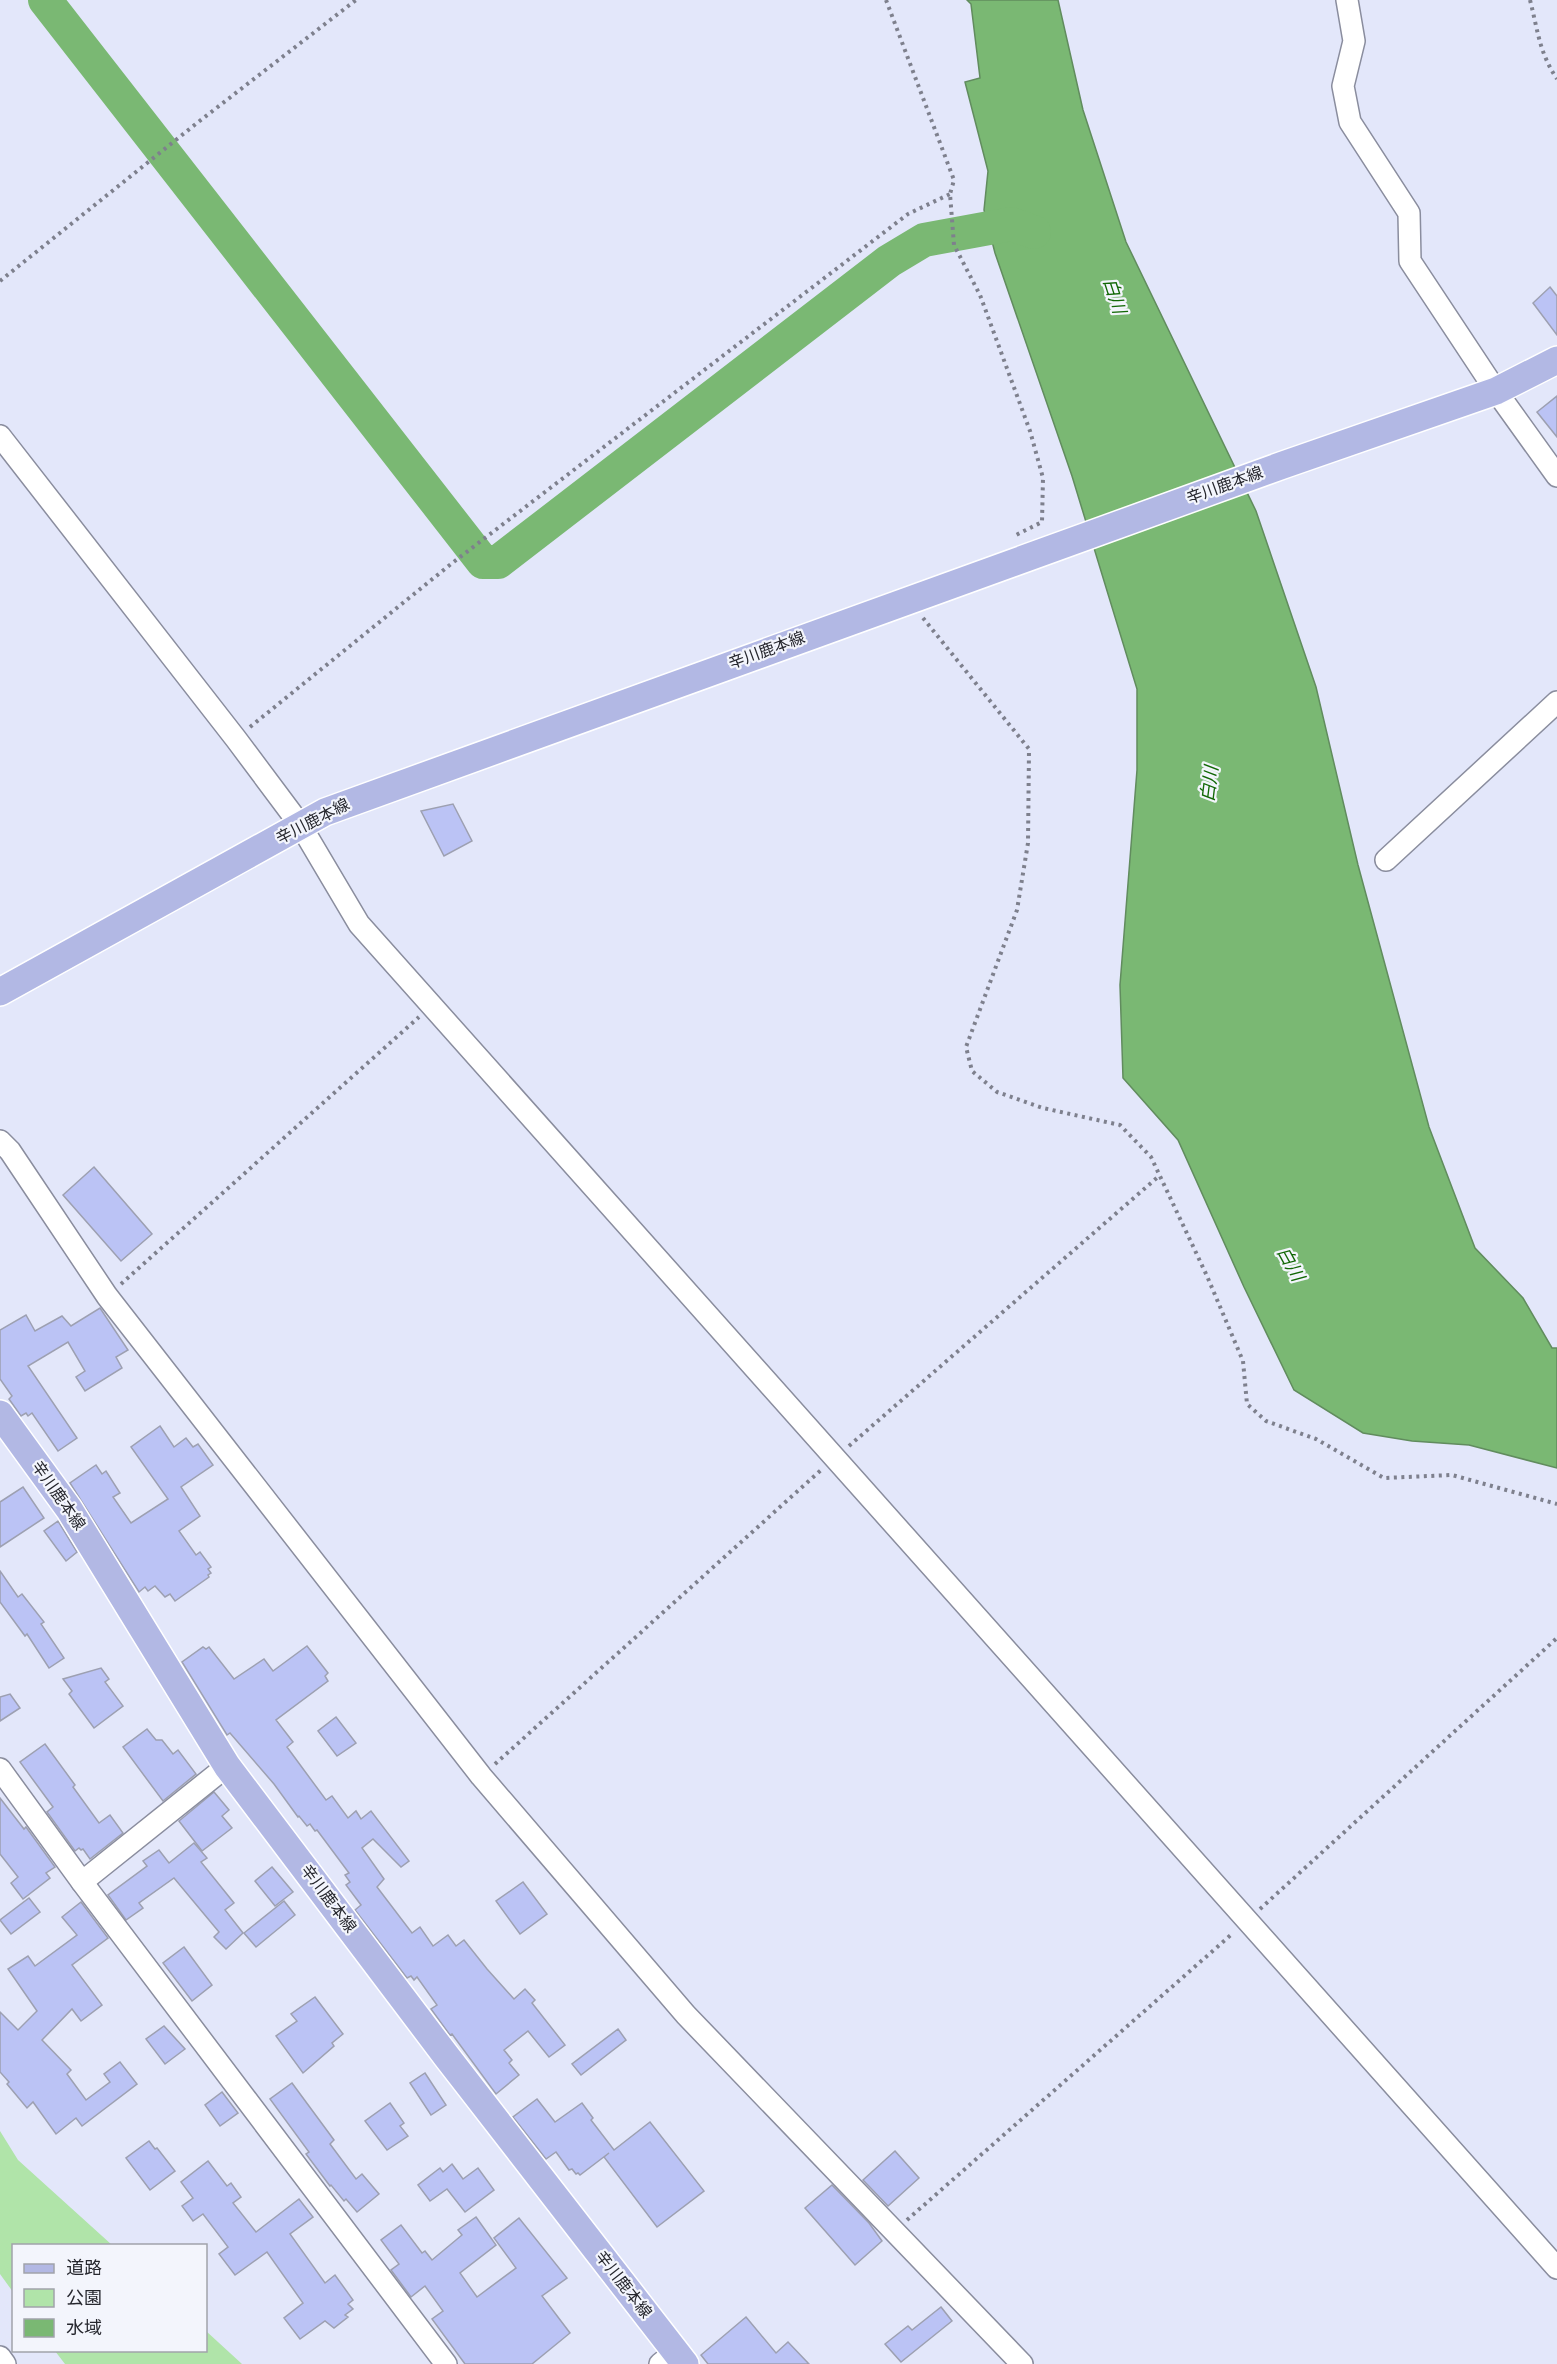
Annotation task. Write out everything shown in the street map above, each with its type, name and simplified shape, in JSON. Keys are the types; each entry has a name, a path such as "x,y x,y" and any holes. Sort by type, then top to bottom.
{"main road":[{"name":"辛川鹿本線","path":"0,992 325,812 1283,465 1496,391 1557,360"},
{"name":"辛川鹿本線","path":"0,1414 69,1509 227,1766 674,2360"}],"street":[{"path":"1347,0 1354,41 1343,86 1350,122 1409,213 1410,261 1496,391 1557,476"},
{"path":"0,436 301,826 359,924 1557,2268"},
{"path":"1386,860 1557,702"},
{"path":"0,1141 10,1151 106,1296 481,1776 686,2015 1022,2364"},
{"path":"82,1882 227,1766"},
{"path":"0,1769 82,1882 446,2364"},
{"path":"0,2357 5,2364"}],"path":[{"path":"0,280 196,123 356,0"},
{"path":"886,0 954,180 950,194 954,245 980,295 1030,431 1042,478 1042,522 1011,538"},
{"path":"1530,0 1537,37 1546,62 1557,79"},
{"path":"236,739 452,564 908,214 950,194"},
{"path":"908,600 1029,749 1028,843 1017,910 966,1047 972,1071 997,1092 1043,1108 1120,1125 1150,1157 1207,1276 1243,1361 1247,1404 1266,1421 1316,1439 1384,1478 1452,1475 1557,1504"},
{"path":"106,1296 430,1006"},
{"path":"481,1776 835,1458 1159,1176"},
{"path":"894,2232 1246,1921 1557,1638"}],"green space":[{"path":"0,2131 18,2160 111,2244 12,2244 12,2291 0,2274"},
{"path":"207,2332 242,2364 65,2364 56,2352 207,2352"}],"water":[{"name":"白川","path":"967,0 1058,0 1083,110 1126,242 1256,511 1316,687 1358,865 1429,1127 1475,1248 1523,1298 1552,1348 1557,1348 1557,1468 1469,1445 1412,1441 1363,1433 1294,1390 1244,1287 1178,1140 1123,1078 1120,985 1137,770 1137,689 1072,476 995,253 984,210 988,171 965,82 980,78 971,4"}],"building":[{"path":"1550,287 1557,296 1557,335 1533,303"},
{"path":"1557,396 1557,437 1537,412"},
{"path":"453,804 472,841 444,856 421,811"},
{"path":"94,1167 152,1234 121,1261 63,1195"},
{"path":"100,1308 128,1350 116,1357 122,1368 85,1391 76,1377 85,1371 68,1342 28,1366 77,1438 58,1451 32,1413 28,1416 26,1413 21,1416 9,1399 12,1396 0,1379 0,1330 26,1315 35,1331 62,1316 71,1326"},
{"path":"160,1426 174,1447 186,1438 193,1447 198,1444 213,1465 181,1487 200,1516 179,1531 196,1555 200,1552 211,1567 208,1569 211,1573 209,1577 175,1601 170,1594 165,1597 155,1586 148,1591 145,1587 139,1592 70,1483 96,1465 102,1474 106,1471 120,1493 113,1497 131,1523 168,1499 131,1447"},
{"path":"23,1487 44,1518 0,1547 0,1502"},
{"path":"58,1521 77,1552 66,1561 44,1531"},
{"path":"0,1571 18,1597 22,1594 44,1622 41,1624 64,1658 49,1668 27,1634 25,1636 0,1602"},
{"path":"307,1646 328,1673 325,1676 328,1681 276,1720 293,1742 287,1747 326,1800 332,1796 348,1818 356,1811 361,1819 371,1811 409,1861 401,1867 373,1839 362,1848 384,1879 377,1887 412,1933 420,1927 433,1946 448,1935 456,1946 464,1940 514,1999 525,1989 535,2000 532,2003 565,2045 549,2057 528,2031 504,2050 512,2060 509,2063 519,2075 496,2094 431,2009 437,2005 417,1977 414,1980 411,1976 407,1978 355,1910 361,1905 346,1885 350,1882 345,1875 349,1873 317,1830 315,1831 310,1824 307,1826 298,1817 274,1784 230,1733 227,1735 182,1662 203,1647 206,1649 209,1647 234,1679 264,1659 273,1671"},
{"path":"101,1668 109,1679 105,1682 123,1706 94,1728 69,1694 72,1691 63,1679"},
{"path":"10,1694 20,1708 0,1721 0,1697"},
{"path":"336,1717 356,1743 337,1756 318,1731"},
{"path":"147,1729 156,1740 162,1740 173,1754 178,1750 196,1774 163,1801 123,1747"},
{"path":"45,1744 99,1823 110,1815 123,1833 90,1859 83,1849 79,1848 75,1851 47,1812 53,1807 20,1762"},
{"path":"214,1792 229,1810 222,1816 232,1828 202,1851 179,1821"},
{"path":"0,1798 24,1829 26,1827 55,1867 46,1873 50,1878 23,1899 11,1883 18,1877 0,1854"},
{"path":"194,1843 207,1858 201,1862 234,1903 225,1910 243,1933 226,1949 214,1937 219,1932 174,1878 139,1903 143,1908 126,1920 108,1895 147,1866 143,1861 159,1850 169,1863"},
{"path":"272,1867 293,1892 275,1906 255,1881"},
{"path":"523,1882 547,1914 520,1934 496,1901"},
{"path":"29,1898 40,1912 11,1934 0,1920"},
{"path":"284,1901 295,1915 256,1947 244,1933"},
{"path":"81,1902 108,1938 72,1965 102,2005 81,2021 72,2009 42,2040 71,2070 67,2074 86,2100 110,2082 104,2074 120,2062 137,2084 82,2126 76,2118 56,2134 33,2102 27,2108 0,2072 0,2012 18,2030 37,2011 8,1969 28,1956 35,1966 77,1935 62,1917"},
{"path":"184,1947 212,1985 192,2001 163,1963"},
{"path":"315,1997 343,2034 332,2043 334,2046 303,2073 276,2036 297,2021 291,2014"},
{"path":"164,2026 185,2049 165,2064 146,2039"},
{"path":"618,2029 626,2040 581,2075 572,2064"},
{"path":"425,2073 446,2105 431,2115 410,2083"},
{"path":"292,2083 334,2140 330,2144 356,2179 362,2174 379,2194 357,2212 330,2186 306,2154 309,2152 270,2099"},
{"path":"222,2092 238,2113 220,2126 205,2105"},
{"path":"537,2099 555,2122 582,2103 593,2118 591,2120 614,2150 650,2122 704,2191 657,2227 604,2157 609,2153 580,2175 572,2169 569,2170 556,2152 546,2159 513,2117"},
{"path":"390,2103 404,2123 400,2126 408,2136 387,2150 365,2121"},
{"path":"149,2141 175,2171 150,2190 126,2158"},
{"path":"895,2151 919,2178 888,2206 863,2180"},
{"path":"208,2161 227,2186 231,2183 241,2197 233,2203 256,2232 299,2199 313,2217 290,2234 325,2283 335,2275 353,2300 348,2304 353,2309 345,2315 348,2317 334,2328 325,2321 300,2339 284,2318 303,2303 267,2252 235,2275 219,2254 228,2247 203,2214 193,2221 182,2206 193,2198 181,2182"},
{"path":"452,2164 463,2179 478,2168 494,2190 465,2212 447,2189 430,2201 418,2185 440,2168 443,2172"},
{"path":"832,2185 869,2223 882,2241 855,2265 805,2208"},
{"path":"476,2217 496,2245 460,2273 477,2297 516,2268 494,2238 519,2218 567,2278 542,2296 570,2333 532,2364 465,2364 432,2319 443,2311 425,2286 411,2297 391,2270 399,2264 381,2240 401,2225 422,2253 425,2251 432,2260 462,2235 458,2230"},
{"path":"941,2307 952,2321 901,2362 885,2344 908,2326 912,2330"},
{"path":"746,2317 776,2353 788,2342 809,2364 708,2364 701,2355"}],"waterway":[{"path":"45,0 483,562 498,562 889,261 924,240 1011,224 1034,232"}]}
